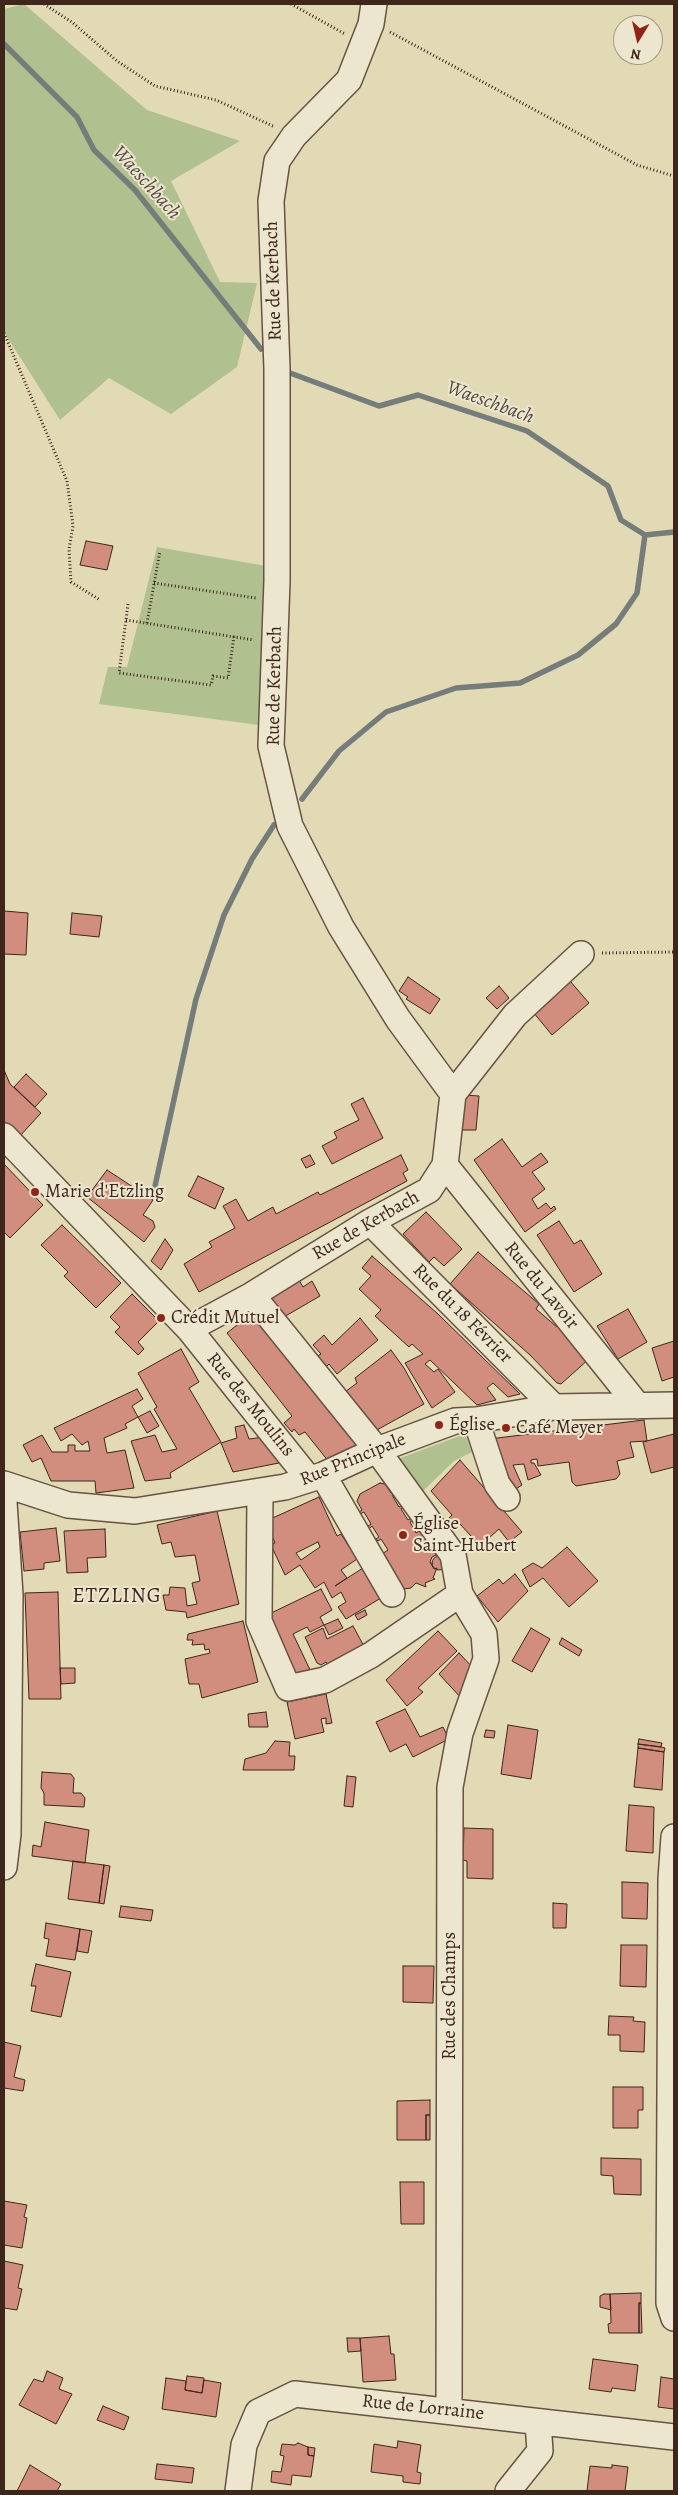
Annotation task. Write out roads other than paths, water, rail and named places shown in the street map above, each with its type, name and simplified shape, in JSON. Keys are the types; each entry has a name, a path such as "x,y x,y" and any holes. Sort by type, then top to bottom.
{"street":[{"name":"Rue de Kerbach","path":"189,1329 252,1295 370,1222 429,1190 445,1165 453,1094 398,1019 341,927 290,826 271,746 276,602 277,369 270,201 277,161 294,136 348,80 369,23"},
{"path":"453,1094 515,1015 581,954"},
{"name":"Rue des Moulins","path":"4,1136 189,1329 316,1477 392,1594"},
{"name":"Rue du Lavoir","path":"445,1165 638,1406"},
{"name":"Rue du 18 Février","path":"370,1222 554,1407"},
{"path":"252,1295 377,1450 453,1555 460,1594 371,1655 325,1680 288,1688 260,1621 260,1493"},
{"name":"Rue Principale","path":"4,1484 68,1505 136,1511 260,1493 316,1477 439,1425 455,1421 476,1420 554,1407 674,1405"},
{"path":"476,1420 497,1484 507,1498"},
{"path":"4,1502 10,1595 8,1834 4,1867"},
{"name":"Rue des Champs","path":"448,2410 450,1787 460,1734 486,1659 484,1634 460,1594"},
{"path":"674,1837 669,2303 674,2318"},
{"name":"Rue de Lorraine","path":"238,2491 244,2445 258,2412 295,2394 674,2437"},
{"path":"508,2491 540,2451 538,2422"}],"waterway":[{"name":"Waeschbach","path":"4,44 77,117 94,150 135,190 261,349"},
{"name":"Waeschbach","path":"290,373 379,406 418,395 527,431 608,486 621,520 645,535 674,532"},
{"path":"302,799 339,751 386,712 456,688 520,683 578,655 616,624 637,593 645,535"},
{"path":"155,1186 196,999 224,915 252,859 274,825"}],"place":[{"name":"Marie d'Etzling","path":"35,1192"},
{"name":"Crédit Mutuel","path":"161,1318"},
{"name":"Église","path":"439,1425"},
{"name":"Café Meyer","path":"506,1428"},
{"name":"Église Saint-Hubert","path":"403,1535"}],"district":[{"name":"ETZLING","path":"117,1597"}]}
